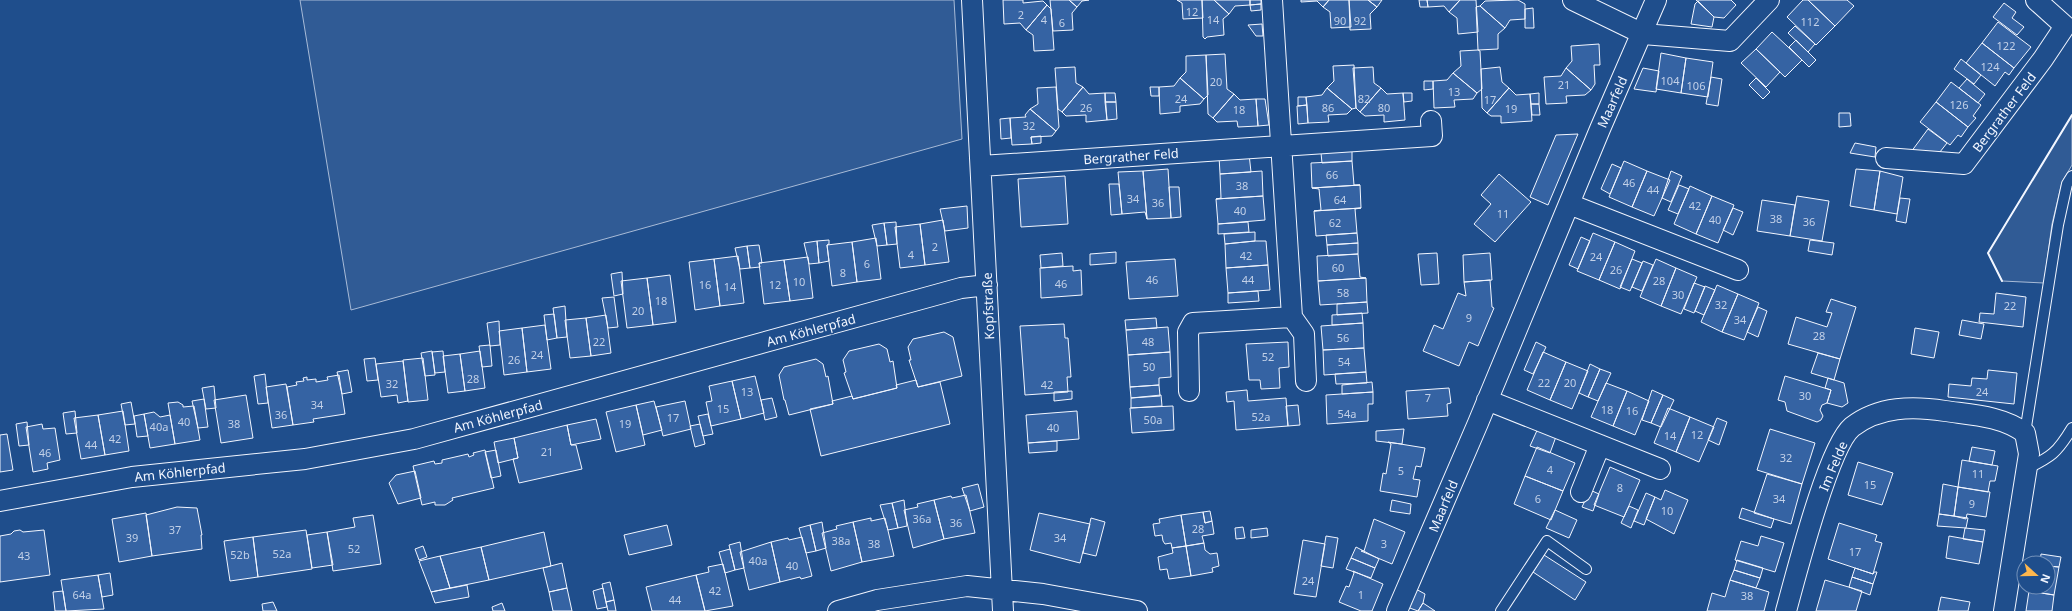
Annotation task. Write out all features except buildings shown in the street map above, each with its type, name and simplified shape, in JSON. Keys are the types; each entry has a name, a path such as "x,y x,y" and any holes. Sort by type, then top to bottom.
{"street":[{"name":"Kopfstraße","path":"972,0 1003,611"},
{"path":"1272,0 1292,317 1304,334 1306,381"},
{"path":"1573,0 1643,34 1730,41 1769,0"},
{"name":"Maarfeld","path":"1397,611 1569,204 1643,34 1656,0"},
{"name":"Bergrather Feld","path":"1886,158 1964,164 2043,59 2065,26 2036,0"},
{"name":"Bergrather Feld","path":"981,166 1432,136 1431,121"},
{"path":"1569,204 1738,270"},
{"name":"Am Köhlerpfad","path":"0,501 132,477 305,459 414,439 961,288 987,285"},
{"path":"1189,391 1188,332 1193,323 1292,317"},
{"path":"1487,400 1660,469"},
{"name":"Im Felde","path":"1786,611 1824,485 1840,446 1852,428 1874,414 1895,408 1929,408 1993,418 2012,424 2025,433"},
{"path":"2004,611 2029,454 2025,433"},
{"path":"1581,492 1600,445"},
{"path":"838,611 877,600 967,586 1042,594 1137,611"}],"lane":[{"path":"2025,433 2058,226 2067,184 2072,176"},
{"path":"2026,469 2049,458 2060,448 2072,428"},
{"path":"1500,611 1547,542 1586,569"}],"shaded area":[{"path":"300,0 954,0 962,139 351,310"},
{"path":"2072,115 2072,165 2062,182 2052,224 2044,283 2002,281 1988,253"}],"wall":[{"path":"2002,281 1988,253 2072,115"}]}
